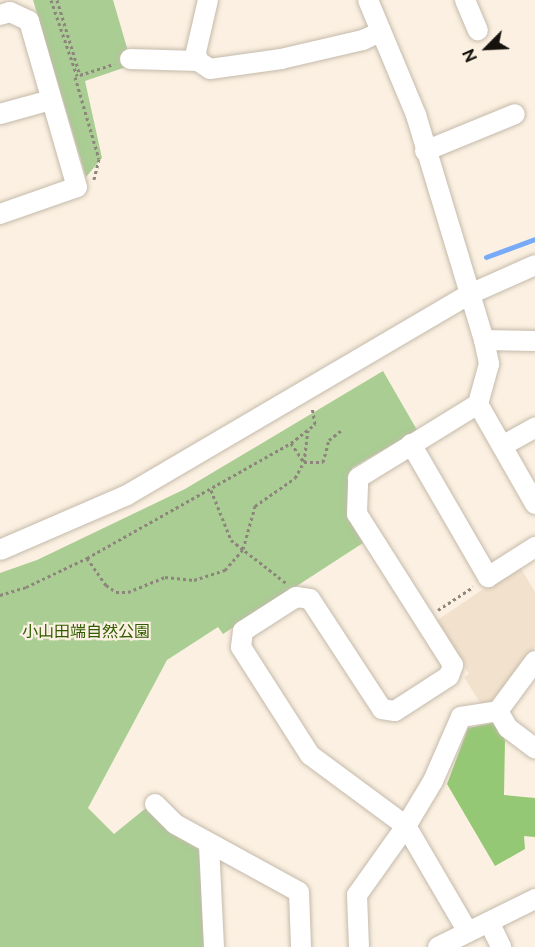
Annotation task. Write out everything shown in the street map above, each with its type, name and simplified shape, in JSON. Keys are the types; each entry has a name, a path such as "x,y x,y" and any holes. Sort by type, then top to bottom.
{"street":[{"path":"198,61 196,52 208,0"},
{"path":"368,0 380,32 401,73 484,340 489,364 478,404 358,478 357,514 453,665 449,676 395,711 382,709 310,599 296,597 243,631 241,646 310,754 406,826 468,932"},
{"path":"465,0 478,30"},
{"path":"0,15 10,12 29,21 77,187 0,214"},
{"path":"130,59 198,61 210,69 281,59 363,40 380,32"},
{"path":"0,114 51,100"},
{"path":"425,151 515,114"},
{"path":"0,549 127,495 470,294 535,265"},
{"path":"484,340 535,341"},
{"path":"478,404 535,504"},
{"path":"502,446 535,428"},
{"path":"411,444 488,577 535,547"},
{"path":"359,947 357,895 406,826 432,781 461,717 498,711 535,661"},
{"path":"498,711 508,728 535,748"},
{"path":"154,804 176,824 209,845 299,892 301,947"},
{"path":"209,845 214,947"},
{"path":"438,947 535,899"},
{"path":"489,922 501,947"}],"path":[{"path":"51,0 99,159 93,182 77,187"},
{"path":"57,0 80,75"},
{"path":"75,77 101,68"},
{"path":"0,595 26,587 87,558 291,443 315,423 312,407"},
{"path":"87,558 106,585 116,592 128,592 165,578 210,578 225,570 243,549 255,506 286,488 304,462 308,430"},
{"path":"304,462 323,462 329,440 342,430"},
{"path":"291,443 304,462"},
{"path":"211,490 224,528 243,549 284,579"},
{"path":"424,619 488,577"}],"shaded area":[{"path":"519,565 535,592 535,646 522,674 496,704 484,709 464,677 469,674 436,621"}],"green space":[{"path":"33,0 113,0 132,65 85,81 102,158 86,177"},
{"name":"小山田端自然公園","path":"383,371 417,430 352,468 348,519 363,543 223,634 218,627 167,660 88,808 114,834 146,808 169,832 198,849 202,859 206,947 0,947 0,573 37,560 185,489"},
{"path":"493,723 505,740 504,795 535,798 535,837 524,836 525,849 495,866 447,784 468,728"}],"waterway":[{"path":"486,257 535,239"}]}
